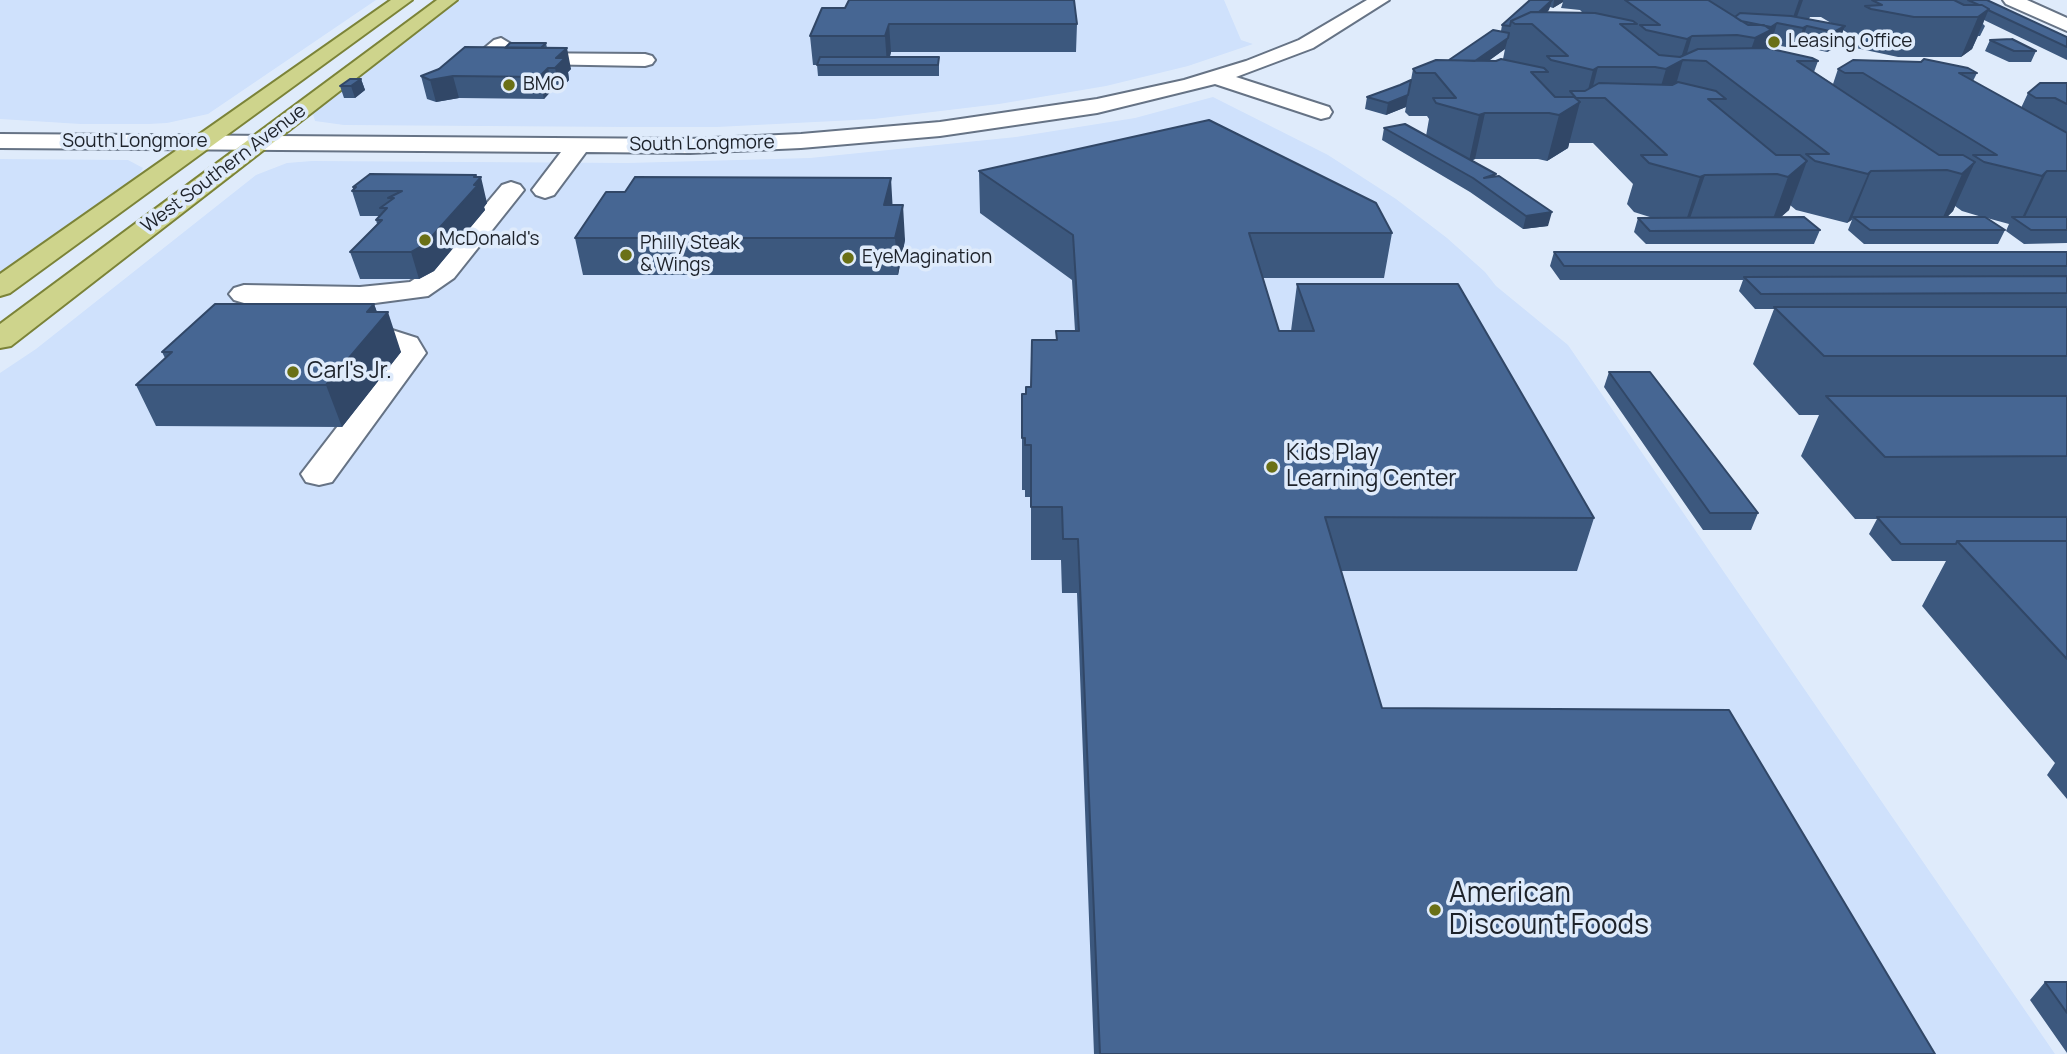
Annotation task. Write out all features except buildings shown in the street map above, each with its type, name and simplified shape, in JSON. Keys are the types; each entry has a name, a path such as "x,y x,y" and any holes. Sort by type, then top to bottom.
{"main road":[{"name":"West Southern Avenue","path":"0,287 403,0"},
{"name":"West Southern Avenue","path":"0,340 448,0"}],"street":[{"name":"South Longmore","path":"0,141 743,145 940,129 1097,106 1215,77 1306,44 1380,0"},
{"path":"2012,0 2067,25"},
{"path":"491,52 482,64 529,65 573,59 645,60"},
{"path":"1215,77 1321,112"},
{"path":"545,190 579,145"},
{"path":"244,294 360,296 418,290 444,272 511,190"},
{"path":"316,341 391,339 406,345 410,353 319,474"}],"shaded area":[{"path":"0,0 376,0 208,114 167,123 81,124 0,119"},
{"path":"460,0 1224,0 1241,40 1253,44 1188,66 1106,86 999,104 874,119 717,127 344,125 315,121 313,114 321,106"},
{"path":"1213,97 1328,155 1396,199 1447,238 1485,272 1496,286 1568,345 2055,1054 0,1054 0,373 36,349 256,175 287,163 628,163 810,158 1016,137 1135,118"},
{"path":"0,159 128,160 143,168 138,176 0,272"}],"place":[{"name":"Leasing Office","path":"1774,42"},
{"name":"BMO","path":"509,85"},
{"name":"McDonald's","path":"425,240"},
{"name":"Philly Steak & Wings","path":"626,255"},
{"name":"EyeMagination","path":"848,258"},
{"name":"Carl's Jr.","path":"293,372"},
{"name":"Kids Play Learning Center","path":"1272,467"},
{"name":"American Discount Foods","path":"1435,910"}]}
